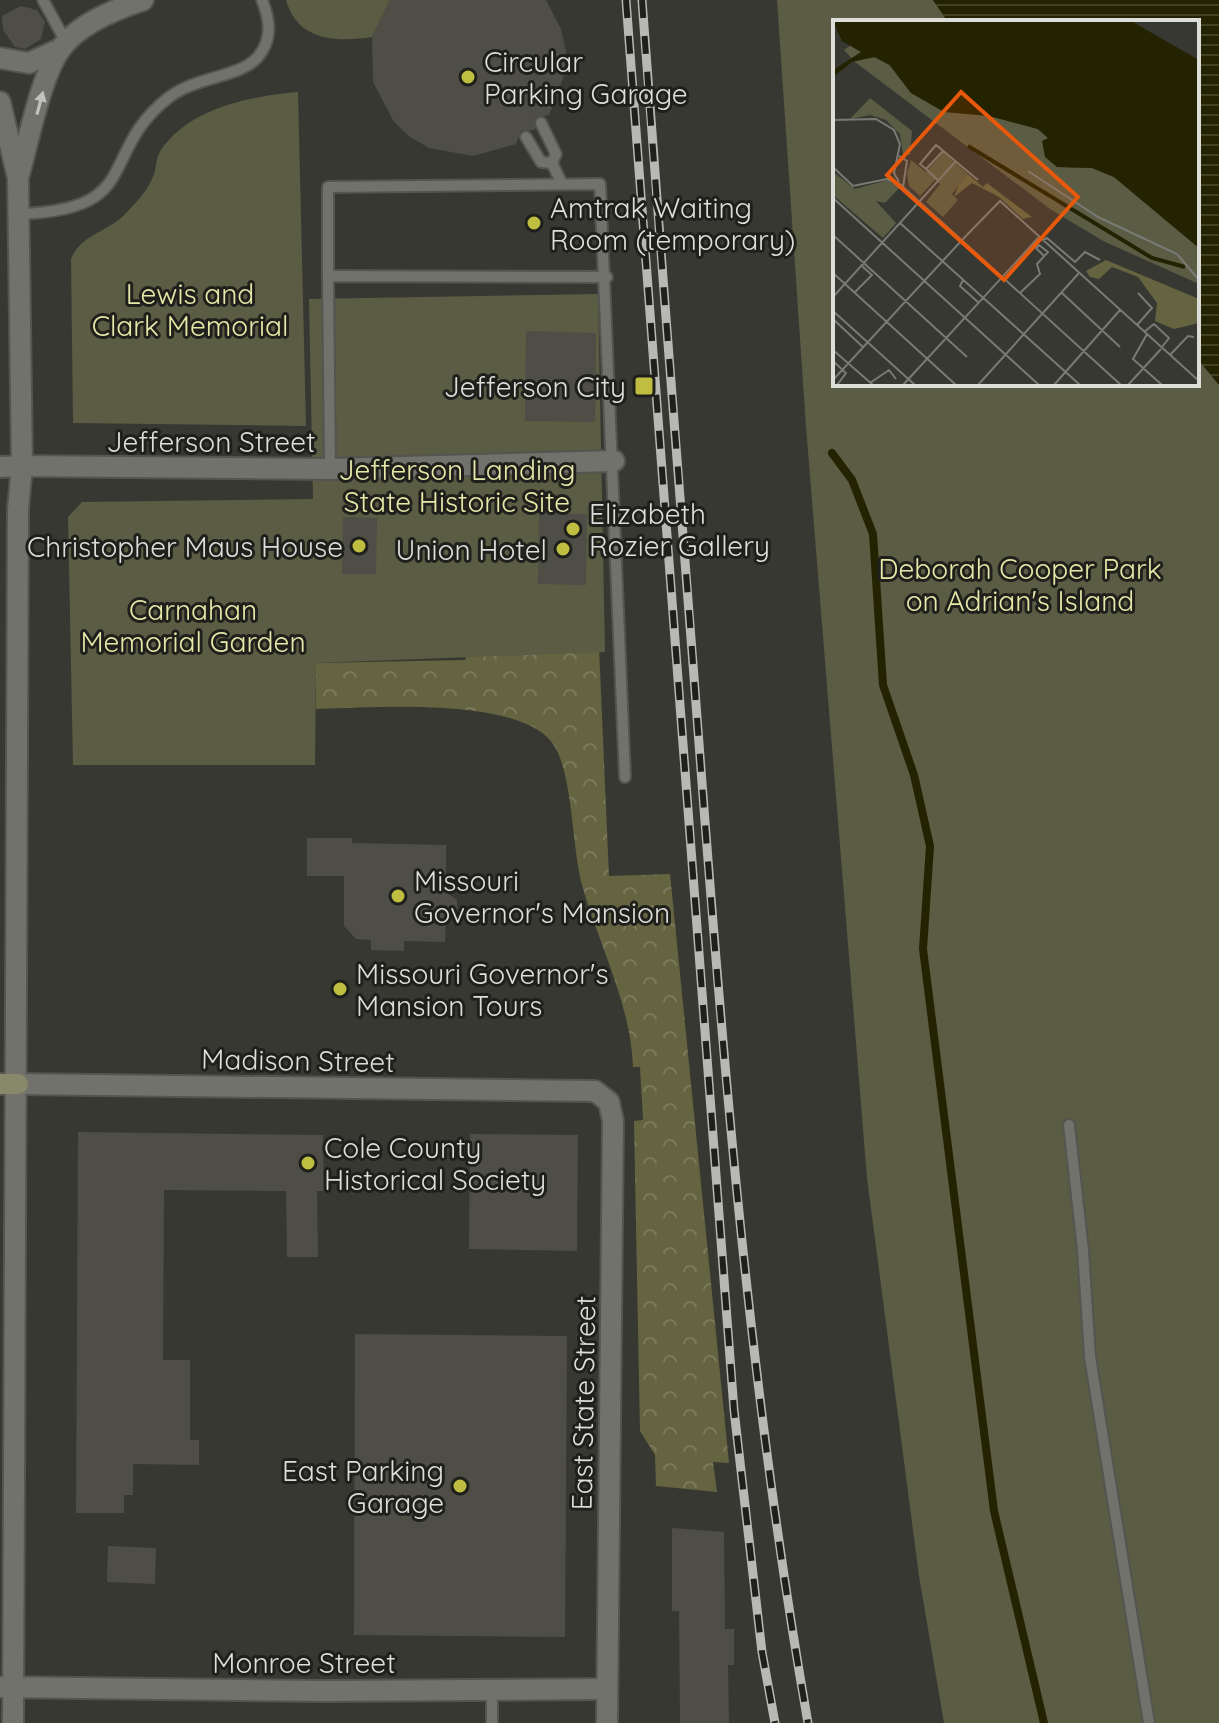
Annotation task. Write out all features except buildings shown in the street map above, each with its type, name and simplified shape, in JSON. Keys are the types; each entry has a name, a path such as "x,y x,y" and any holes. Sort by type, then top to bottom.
{"street":[{"path":"0,58 29,63 63,45 109,14 143,0"},
{"path":"18,178 51,66 63,45"},
{"path":"0,102 18,178 22,466 18,509 9,1084 6,1687 13,1723"},
{"name":"Jefferson Street","path":"0,467 330,469 614,461"},
{"name":"Madison Street","path":"9,1084 595,1091"},
{"name":"East State Street","path":"595,1091 609,1102 613,1121 607,1723"},
{"name":"Monroe Street","path":"6,1687 607,1689"}],"lane":[{"path":"43,0 63,45"},
{"path":"19,214 75,207 100,194 117,176 136,134 166,99 199,80 234,72 257,58 265,46 270,20 262,0"},
{"path":"541,123 556,154 552,163 561,182"},
{"path":"526,137 541,162 552,163"},
{"path":"330,469 328,187 561,182 600,184 607,277 625,777"},
{"path":"328,276 607,277"},
{"path":"1069,1125 1083,1250 1090,1357 1149,1723"},
{"path":"492,1690 492,1723"}],"green space":[{"path":"286,0 390,0 372,37 333,39 309,31 300,24"},
{"name":"Deborah Cooper Park on Adrian's Island","path":"777,0 933,0 947,20 833,20 833,386 1199,386 1199,360 1219,385 1219,1723 944,1723 919,1576 867,1178 806,427"},
{"name":"Lewis and Clark Memorial","path":"298,92 306,426 73,423 71,259 76,251 88,238 119,219 137,201 152,179 161,150 188,124 204,114 241,101"},
{"name":"Jefferson Landing State Historic Site","path":"598,294 605,652 316,663 315,765 73,765 68,517 82,502 313,499 309,299"},
{"path":"597,602 609,876 670,874 729,1463 713,1462 717,1492 656,1486 655,1455 640,1431 634,1121 643,1120 640,1067 633,1067 627,1021 582,885 569,795 555,747 539,730 513,719 481,712 407,707 316,709 316,663 465,660 474,628"}],"shaded area":[{"path":"933,0 1219,0 1219,385 1199,360 1199,20 947,20"}],"waterway":[{"path":"832,453 852,480 873,534 883,685 914,775 930,846 923,949 994,1511 1044,1723"}],"railway":[{"path":"626,0 734,1410 762,1652 775,1723"},
{"path":"642,0 725,1070 768,1463 808,1723"}],"place":[{"name":"Circular Parking Garage","path":"468,77"},
{"name":"Amtrak Waiting Room (temporary)","path":"534,223"},
{"name":"Jefferson City","path":"644,386"},
{"name":"Elizabeth Rozier Gallery","path":"573,529"},
{"name":"Christopher Maus House","path":"359,546"},
{"name":"Union Hotel","path":"563,549"},
{"name":"Missouri Governor's Mansion","path":"398,896"},
{"name":"Missouri Governor's Mansion Tours","path":"340,989"},
{"name":"Cole County Historical Society","path":"308,1163"},
{"name":"East Parking Garage","path":"460,1486"}],"park label":[{"name":"Carnahan Memorial Garden","path":"193,625"}]}
